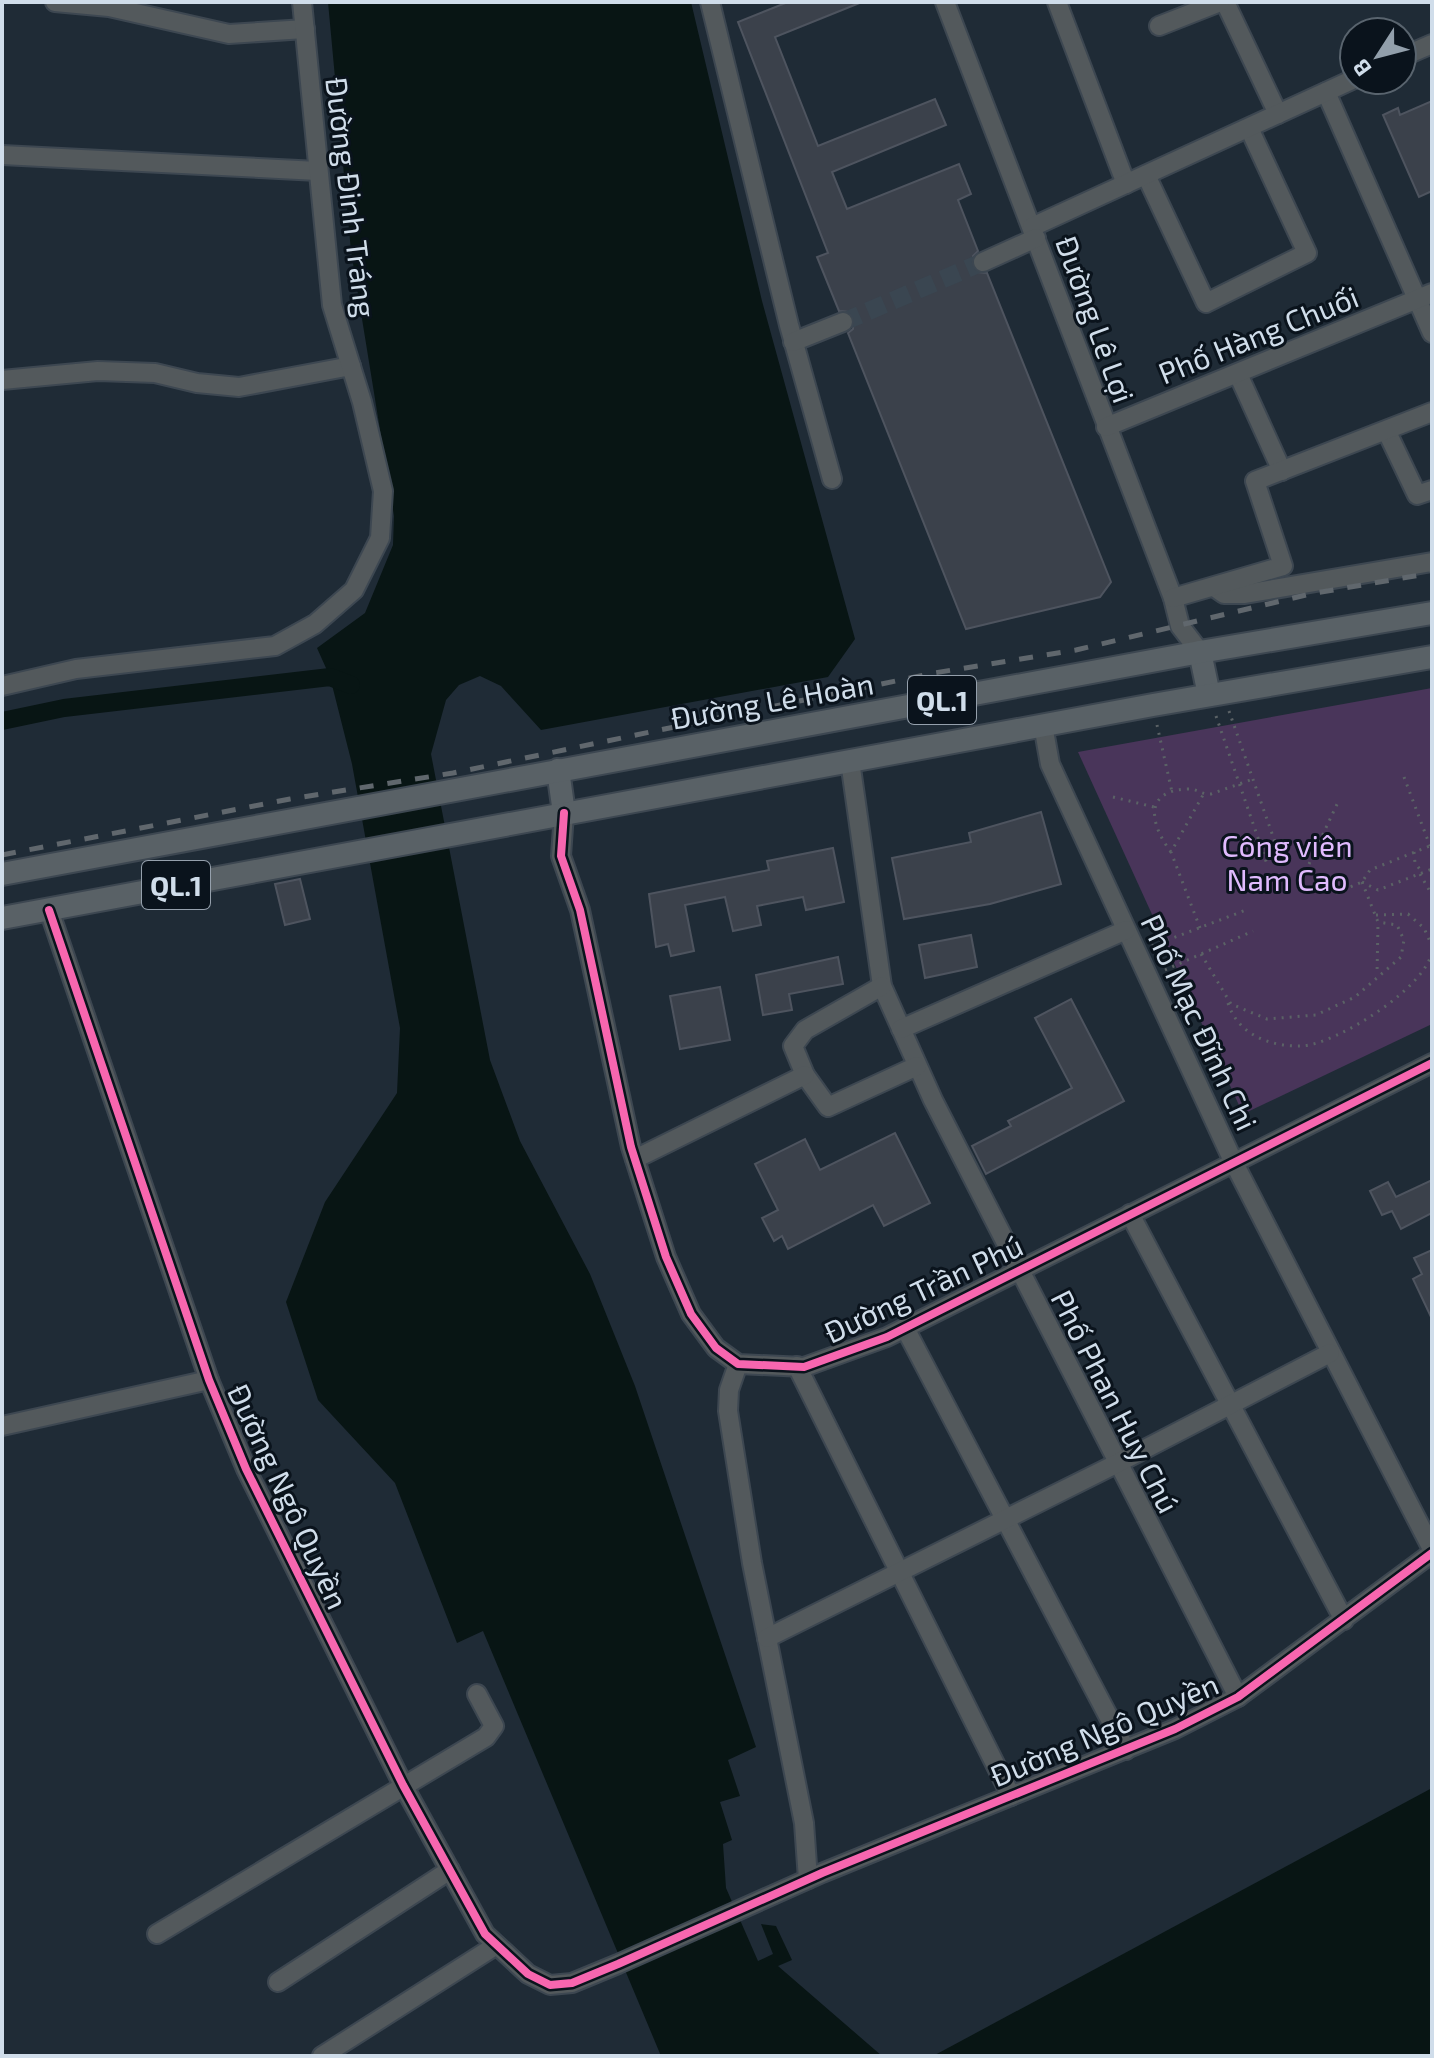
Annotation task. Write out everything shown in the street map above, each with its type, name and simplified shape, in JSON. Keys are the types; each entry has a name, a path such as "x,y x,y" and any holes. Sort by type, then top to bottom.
{"main road":[{"name":"Đường Lê Hoàn","path":"2,874 1200,652 1432,613"},
{"path":"1200,652 1216,693"},
{"name":"QL.1","path":"2,918 1216,693 1432,657"},
{"path":"558,770 564,813"}],"street":[{"path":"55,2 109,7 229,34 305,29"},
{"name":"Đường Đinh Tráng","path":"2,686 76,669 275,646 315,624 354,590 380,538 383,491 332,305 302,2"},
{"path":"710,2 793,342 832,479"},
{"name":"Đường Lê Lợi","path":"945,2 1173,598 1180,626 1200,652"},
{"path":"1057,2 1126,184"},
{"path":"1159,26 1223,2 1278,114"},
{"path":"983,262 1126,184 1338,86"},
{"path":"1326,92 1425,296 1432,333"},
{"path":"1146,175 1206,303 1307,253 1249,128"},
{"path":"2,155 318,171"},
{"name":"Phố Hàng Chuối","path":"1106,427 1425,296"},
{"path":"793,342 843,322"},
{"path":"2,380 98,371 155,373 197,383 239,387 351,366"},
{"path":"1238,374 1282,471"},
{"path":"1173,598 1283,566 1255,481 1432,412"},
{"path":"1387,432 1417,495 1432,490"},
{"path":"1214,587 1224,594 1245,594 1432,562"},
{"name":"Phố Mạc Đĩnh Chi","path":"1043,725 1050,764 1233,1161 1432,1551"},
{"name":"Phố Phan Huy Chú","path":"850,761 882,986 917,1066 1019,1271 1238,1697"},
{"path":"564,813 561,856 580,910 635,1159 666,1257 691,1314 716,1348 738,1364 729,1390 728,1411 767,1638 804,1823 808,1879"},
{"name":"Đường Ngô Quyền","path":"49,910 209,1380 271,1522 403,1785 495,1946 528,1974 550,1985 572,1983 618,1964 808,1879 1126,1750 1238,1697 1432,1551"},
{"path":"901,1029 1126,930"},
{"path":"882,986 798,1035 793,1046 805,1075 823,1105 833,1107 917,1066"},
{"name":"Đường Trần Phú","path":"738,1364 797,1366 848,1353 905,1328 1432,1063"},
{"path":"635,1159 805,1075"},
{"path":"1130,1214 1344,1620"},
{"path":"905,1328 1126,1750"},
{"path":"767,1638 1330,1353"},
{"path":"797,1366 1011,1796"},
{"path":"2,1426 209,1380"},
{"path":"157,1934 491,1733 494,1726 477,1694"},
{"path":"278,1982 450,1870"},
{"path":"322,2056 495,1946"}],"path":[{"path":"1216,693 1254,778 1282,862"},
{"path":"1216,693 1239,783 1268,867"},
{"path":"1153,705 1172,792"},
{"path":"1336,893 1362,882 1370,870 1431,846 1404,777"},
{"path":"1171,852 1203,795 1254,778"},
{"path":"1200,928 1171,852 1157,828 1154,807 1160,798 1172,792 1193,788 1203,795"},
{"path":"1113,797 1154,807"},
{"path":"1309,864 1339,800"},
{"path":"1414,852 1415,863 1432,895"},
{"path":"1362,882 1378,890 1432,869"},
{"path":"1362,882 1378,922 1377,977"},
{"path":"1136,952 1246,910"},
{"path":"1226,996 1231,1014 1259,1041 1305,1046 1360,1023 1395,1001 1431,964 1432,948 1424,928 1408,914 1375,915"},
{"path":"1201,954 1231,1004 1267,1019 1316,1015 1355,997 1401,957 1404,940 1397,925 1378,922"},
{"path":"1148,978 1253,931"}],"green space":[{"name":"Công viên Nam Cao","path":"1432,688 1432,1024 1243,1114 1078,752"}],"shaded area":[{"path":"328,2 691,2 762,301 855,639 828,677 541,730 501,686 480,676 459,685 446,700 431,754 490,1060 520,1141 590,1274 635,1386 756,1747 728,1760 740,1796 720,1802 732,1840 723,1844 726,1888 758,1961 773,1954 761,1924 776,1926 792,1960 778,1966 882,2056 661,2056 483,1631 457,1643 395,1483 318,1400 286,1302 325,1202 397,1093 400,1028 352,764 330,677 317,648 365,613 393,545 394,516 351,251"},
{"path":"1432,1788 1432,2056 933,2056"}],"building":[{"path":"788,2 862,2 775,37 818,146 935,99 946,125 832,172 847,209 959,164 971,194 958,200 978,251 973,256 972,266 977,272 987,273 1111,582 1100,597 966,629 848,333 853,329 854,318 850,312 839,311 817,257 828,253 738,22"},
{"path":"1432,101 1432,191 1419,197 1383,115 1398,108 1400,115"},
{"path":"1041,812 1061,884 990,904 904,919 892,858 971,842 969,833"},
{"path":"833,848 844,902 806,910 803,897 757,906 761,925 733,931 725,897 685,905 694,951 671,956 668,944 656,947 649,894 769,870 767,861"},
{"path":"300,879 310,919 285,925 275,884"},
{"path":"971,935 977,967 925,978 919,945"},
{"path":"838,957 843,984 789,994 792,1010 763,1015 756,975"},
{"path":"720,987 730,1040 680,1049 670,996"},
{"path":"1071,999 1124,1101 986,1174 972,1146 1011,1126 1008,1121 1072,1088 1035,1018"},
{"path":"895,1133 930,1203 884,1226 873,1205 788,1249 782,1236 774,1241 762,1218 778,1210 755,1164 805,1139 820,1170"},
{"path":"1432,1180 1432,1213 1401,1229 1392,1211 1382,1215 1370,1191 1388,1182 1396,1197"},
{"path":"1432,1250 1432,1319 1413,1279 1422,1274 1414,1258"}],"waterway":[{"path":"2,721 64,708 330,677 351,685"}],"tunnel":[{"path":"843,322 983,262"}],"railway":[{"path":"2,855 290,799 453,773 934,673 1076,650 1310,594 1432,573"}],"cycle path":[{"path":"564,813 561,856 580,910 631,1147 666,1257 691,1314 716,1348 738,1364 804,1367 887,1337 1432,1063"},
{"path":"49,910 209,1380 246,1469 403,1785 485,1934 528,1974 550,1985 572,1983 822,1873 1175,1729 1238,1697 1432,1553"}]}
